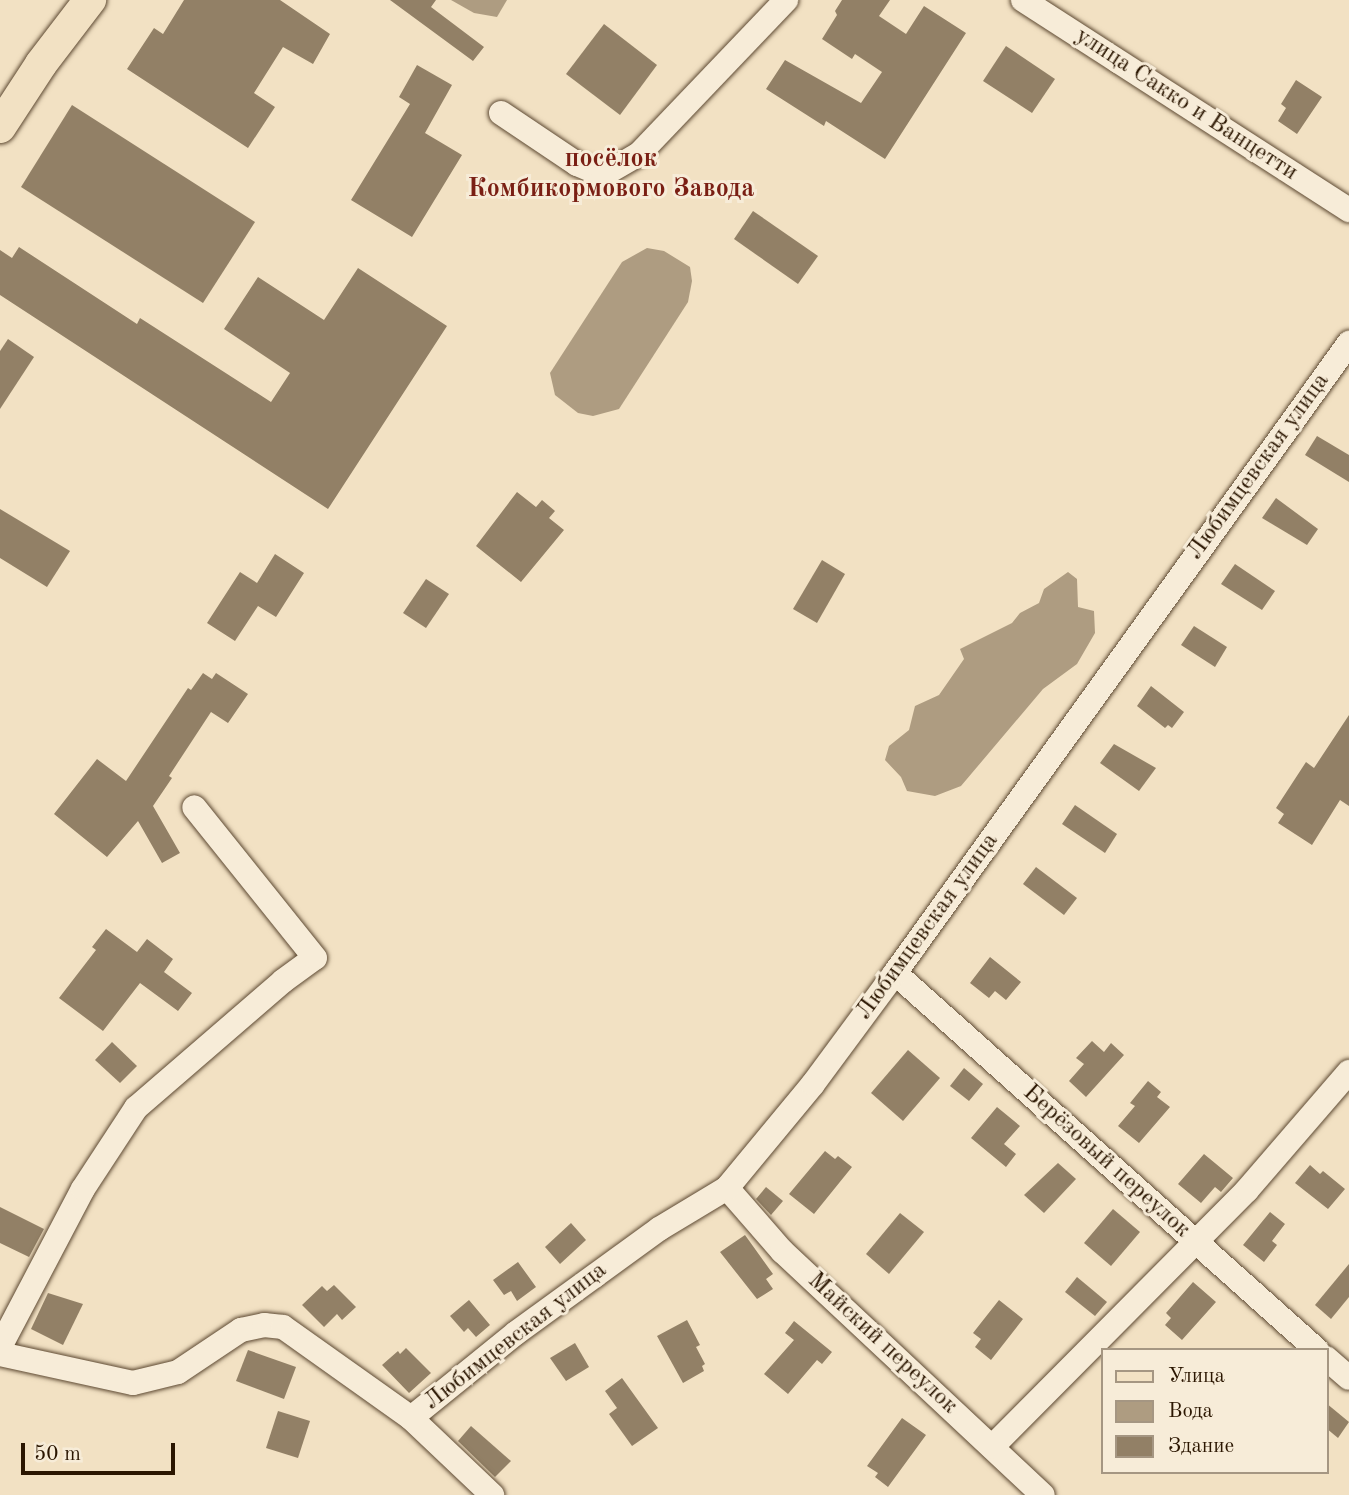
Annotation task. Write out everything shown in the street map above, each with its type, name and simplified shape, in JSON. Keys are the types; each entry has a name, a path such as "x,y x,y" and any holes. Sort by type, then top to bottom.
{"main road":[{"path":"0,127 41,64 90,0"}],"street":[{"path":"502,113 577,164 603,175 639,154 786,0"},
{"name":"улица Сакко и Ванцетти","path":"1024,0 1349,210"},
{"name":"Любимцевская улица","path":"411,1418 516,1333 659,1229 727,1188 813,1084 895,973 1349,343"},
{"path":"0,1346 83,1189 136,1108 283,981 315,958 194,807"},
{"name":"Берёзовый переулок","path":"895,973 1315,1348"},
{"path":"992,1447 1247,1190 1349,1072"},
{"name":"Майский переулок","path":"727,1188 782,1251 1043,1495"},
{"path":"0,1354 133,1383 178,1372 242,1331 264,1325 283,1327 411,1418 492,1495"},
{"path":"1328,1360 1349,1378"}],"water":[{"path":"451,0 507,0 497,17 474,13"},
{"path":"647,248 664,251 690,267 692,281 688,302 619,409 593,416 578,413 555,395 550,373 622,262"},
{"path":"1068,572 1077,579 1078,607 1094,611 1095,633 1077,664 1043,689 961,786 935,796 907,791 901,777 885,760 889,746 909,730 915,706 939,695 964,659 960,649 1012,623 1020,613 1039,603 1044,589"}],"building":[{"path":"184,0 280,0 330,34 313,64 283,47 254,93 275,107 248,148 127,69 154,28 163,34"},
{"path":"390,0 436,0 431,7 484,47 473,61"},
{"path":"842,0 890,0 879,16 906,34 924,6 966,33 885,159 826,121 824,126 766,89 785,60 861,103 882,72 855,54 852,59 822,39 837,15 835,11"},
{"path":"604,24 657,65 620,115 566,74"},
{"path":"1006,46 1055,79 1032,113 983,81"},
{"path":"417,65 452,85 425,133 462,155 412,237 351,200 410,104 399,97"},
{"path":"1296,80 1322,97 1297,134 1278,121 1286,108 1281,104"},
{"path":"72,105 255,222 203,303 21,187"},
{"path":"753,211 818,256 798,284 734,239"},
{"path":"19,247 137,324 140,318 271,402 290,373 224,329 258,277 324,320 358,268 447,326 328,509 0,295 0,250 12,258"},
{"path":"8,339 34,357 0,409 0,351"},
{"path":"1317,436 1349,455 1349,482 1305,455"},
{"path":"517,492 536,507 542,500 555,511 549,518 564,530 521,582 476,546"},
{"path":"1276,498 1318,529 1307,545 1262,518"},
{"path":"0,509 70,551 47,587 0,558"},
{"path":"275,554 304,573 276,617 258,606 235,641 207,623 240,572 257,583"},
{"path":"822,560 845,574 817,623 793,609"},
{"path":"1235,564 1275,591 1262,610 1221,584"},
{"path":"426,579 449,594 426,628 403,613"},
{"path":"1194,626 1227,647 1215,667 1181,645"},
{"path":"203,673 212,679 216,673 248,694 228,723 211,712 169,776 172,778 153,806 180,853 162,863 138,821 107,857 54,814 97,759 126,781 188,688 191,690"},
{"path":"1151,686 1184,712 1172,728 1168,725 1165,728 1137,706"},
{"path":"1349,715 1349,806 1340,800 1312,845 1278,823 1284,814 1276,808 1306,762 1314,768"},
{"path":"1114,744 1156,768 1139,791 1100,763"},
{"path":"1075,805 1117,834 1105,853 1062,824"},
{"path":"1036,867 1077,898 1064,915 1023,884"},
{"path":"106,929 137,952 147,939 173,959 164,972 192,993 178,1011 140,983 103,1031 59,998 96,950 92,947"},
{"path":"990,957 1021,982 1006,1000 995,991 989,998 970,983"},
{"path":"1092,1041 1104,1052 1111,1043 1124,1055 1086,1097 1069,1081 1084,1064 1076,1058"},
{"path":"112,1042 137,1066 120,1083 95,1060"},
{"path":"908,1050 940,1078 903,1121 871,1093"},
{"path":"964,1068 983,1084 969,1101 950,1086"},
{"path":"1148,1081 1161,1092 1157,1097 1170,1107 1139,1143 1118,1126 1135,1106 1130,1103"},
{"path":"997,1107 1020,1126 1004,1144 1016,1154 1006,1167 971,1138"},
{"path":"825,1151 835,1159 838,1156 852,1167 814,1214 789,1194"},
{"path":"1204,1154 1233,1178 1221,1192 1215,1187 1201,1203 1178,1184"},
{"path":"1058,1163 1076,1179 1044,1213 1024,1195"},
{"path":"1310,1165 1320,1174 1323,1171 1345,1189 1328,1209 1295,1183"},
{"path":"766,1187 783,1201 771,1215 756,1199"},
{"path":"0,1207 44,1229 29,1257 0,1243"},
{"path":"1113,1209 1140,1232 1111,1266 1084,1243"},
{"path":"1270,1212 1285,1224 1272,1241 1277,1245 1264,1262 1243,1245"},
{"path":"900,1213 924,1232 889,1274 866,1254"},
{"path":"571,1223 586,1240 560,1264 545,1247"},
{"path":"745,1235 773,1274 766,1279 773,1289 757,1299 720,1252"},
{"path":"518,1262 536,1287 517,1301 511,1291 504,1295 493,1280"},
{"path":"1349,1264 1349,1297 1331,1319 1315,1305"},
{"path":"1077,1277 1107,1302 1095,1316 1065,1292"},
{"path":"1193,1282 1216,1302 1182,1340 1165,1325 1171,1318 1166,1313"},
{"path":"334,1285 356,1307 342,1320 337,1314 324,1327 302,1305 322,1286 327,1291"},
{"path":"48,1293 83,1304 63,1345 31,1329"},
{"path":"469,1300 490,1325 476,1337 468,1328 464,1332 450,1316"},
{"path":"999,1300 1023,1319 991,1360 975,1347 981,1339 973,1333"},
{"path":"687,1320 700,1345 696,1347 705,1364 702,1366 704,1371 683,1383 657,1336"},
{"path":"794,1321 832,1352 822,1364 817,1360 788,1394 764,1374 794,1340 785,1333"},
{"path":"575,1343 589,1367 566,1381 550,1358"},
{"path":"406,1348 431,1373 409,1393 382,1365 398,1351 400,1354"},
{"path":"248,1350 296,1367 284,1399 236,1381"},
{"path":"622,1378 658,1428 632,1446 609,1414 617,1408 605,1391"},
{"path":"1328,1405 1349,1422 1338,1438 1328,1430"},
{"path":"278,1411 310,1421 298,1458 266,1448"},
{"path":"902,1418 926,1435 888,1487 875,1477 878,1473 867,1466"},
{"path":"471,1426 511,1461 495,1477 458,1441"}],"district":[{"name":"посёлок Комбикормового Завода","path":"611,175"}]}
